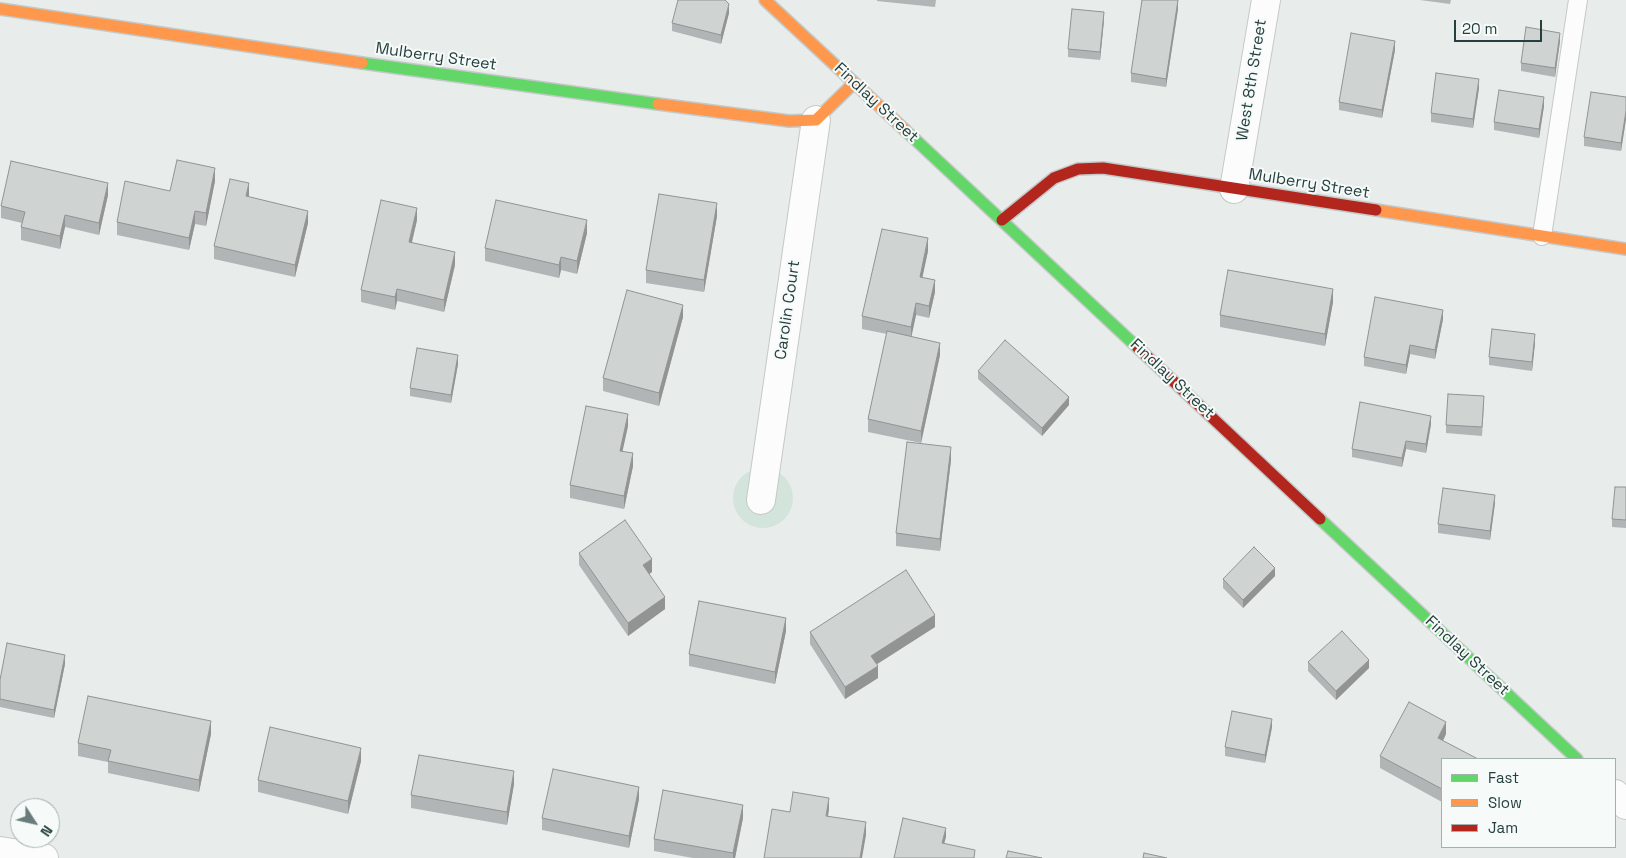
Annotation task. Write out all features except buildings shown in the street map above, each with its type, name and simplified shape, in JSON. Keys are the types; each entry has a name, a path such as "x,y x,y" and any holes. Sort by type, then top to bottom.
{"street":[{"name":"Findlay Street","path":"765,0 1576,758"},
{"name":"West 8th Street","path":"1234,189 1266,0"},
{"name":"Mulberry Street","path":"0,10 554,90 789,121 816,120"},
{"path":"816,120 854,83"},
{"name":"Carolin Court","path":"761,500 816,120"},
{"name":"Mulberry Street","path":"1002,220 1054,178 1078,169 1104,168 1626,248"},
{"path":"1616,795 1626,805"},
{"path":"0,851 44,858"}],"lane":[{"path":"1542,236 1578,0"}],"shaded area":[{"path":"757,468 769,468 780,473 788,481 793,492 791,510 780,523 769,528 757,528 746,523 738,515 733,504 733,492 738,481 746,473"}],"traffic: fast":[{"path":"362,63 658,104"},
{"path":"905,130 1138,348"},
{"path":"1320,519 1576,758"}],"traffic: slow":[{"path":"765,0 905,130"},
{"path":"0,9 362,63"},
{"path":"658,104 789,121 816,120 854,83"},
{"path":"1376,210 1626,249"}],"traffic: jam":[{"path":"1002,220 1054,178 1078,169 1103,168 1376,210"},
{"path":"1138,348 1320,519"}]}
